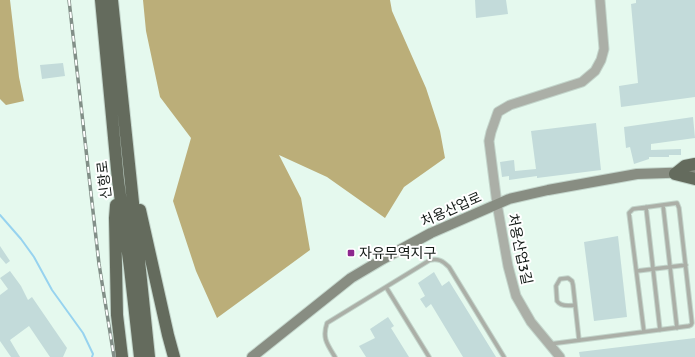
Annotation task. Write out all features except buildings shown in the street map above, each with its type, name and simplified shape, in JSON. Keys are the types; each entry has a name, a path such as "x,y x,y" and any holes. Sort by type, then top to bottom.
{"highway":[{"name":"신항로","path":"101,0 118,180 140,357"},
{"name":"신항로","path":"112,0 149,357"},
{"path":"128,163 174,357"},
{"path":"675,174 685,166 695,164"},
{"path":"675,174 695,179"},
{"path":"118,180 115,218 118,315 122,357"},
{"path":"161,301 169,357"}],"main road":[{"name":"처용산업로","path":"252,357 351,278 431,233 508,199 548,190 637,174 675,174 695,172"}],"street":[{"name":"처용산업3길","path":"560,357 531,322 516,296 508,266 497,204 489,141 498,112 510,105 582,82 595,71 602,60 604,49 600,0"}],"lane":[{"path":"549,344 677,328 691,325 686,265 677,203 633,209 630,213 644,332"},
{"path":"663,205 677,328"},
{"path":"646,208 660,330"},
{"path":"336,357 324,335 327,323 434,259 444,262 448,267 504,357"},
{"path":"636,272 686,265"},
{"path":"575,305 564,306 558,303 556,286 560,279 568,278 572,281 573,285 579,340"},
{"path":"386,287 429,357"}],"shaded area":[{"path":"0,0 10,0 19,77 24,101 6,105 0,99"},
{"path":"143,0 390,0 392,11 426,88 440,131 445,158 404,187 385,218 327,177 279,155 301,198 310,250 217,318 196,271 173,201 191,138 160,97 146,31"}],"waterway":[{"path":"0,215 21,239 34,257 52,290 83,333 93,354 92,357"}],"railway":[{"path":"69,0 99,264 114,357"}],"place":[{"name":"자유무역지구","path":"351,253"}]}
